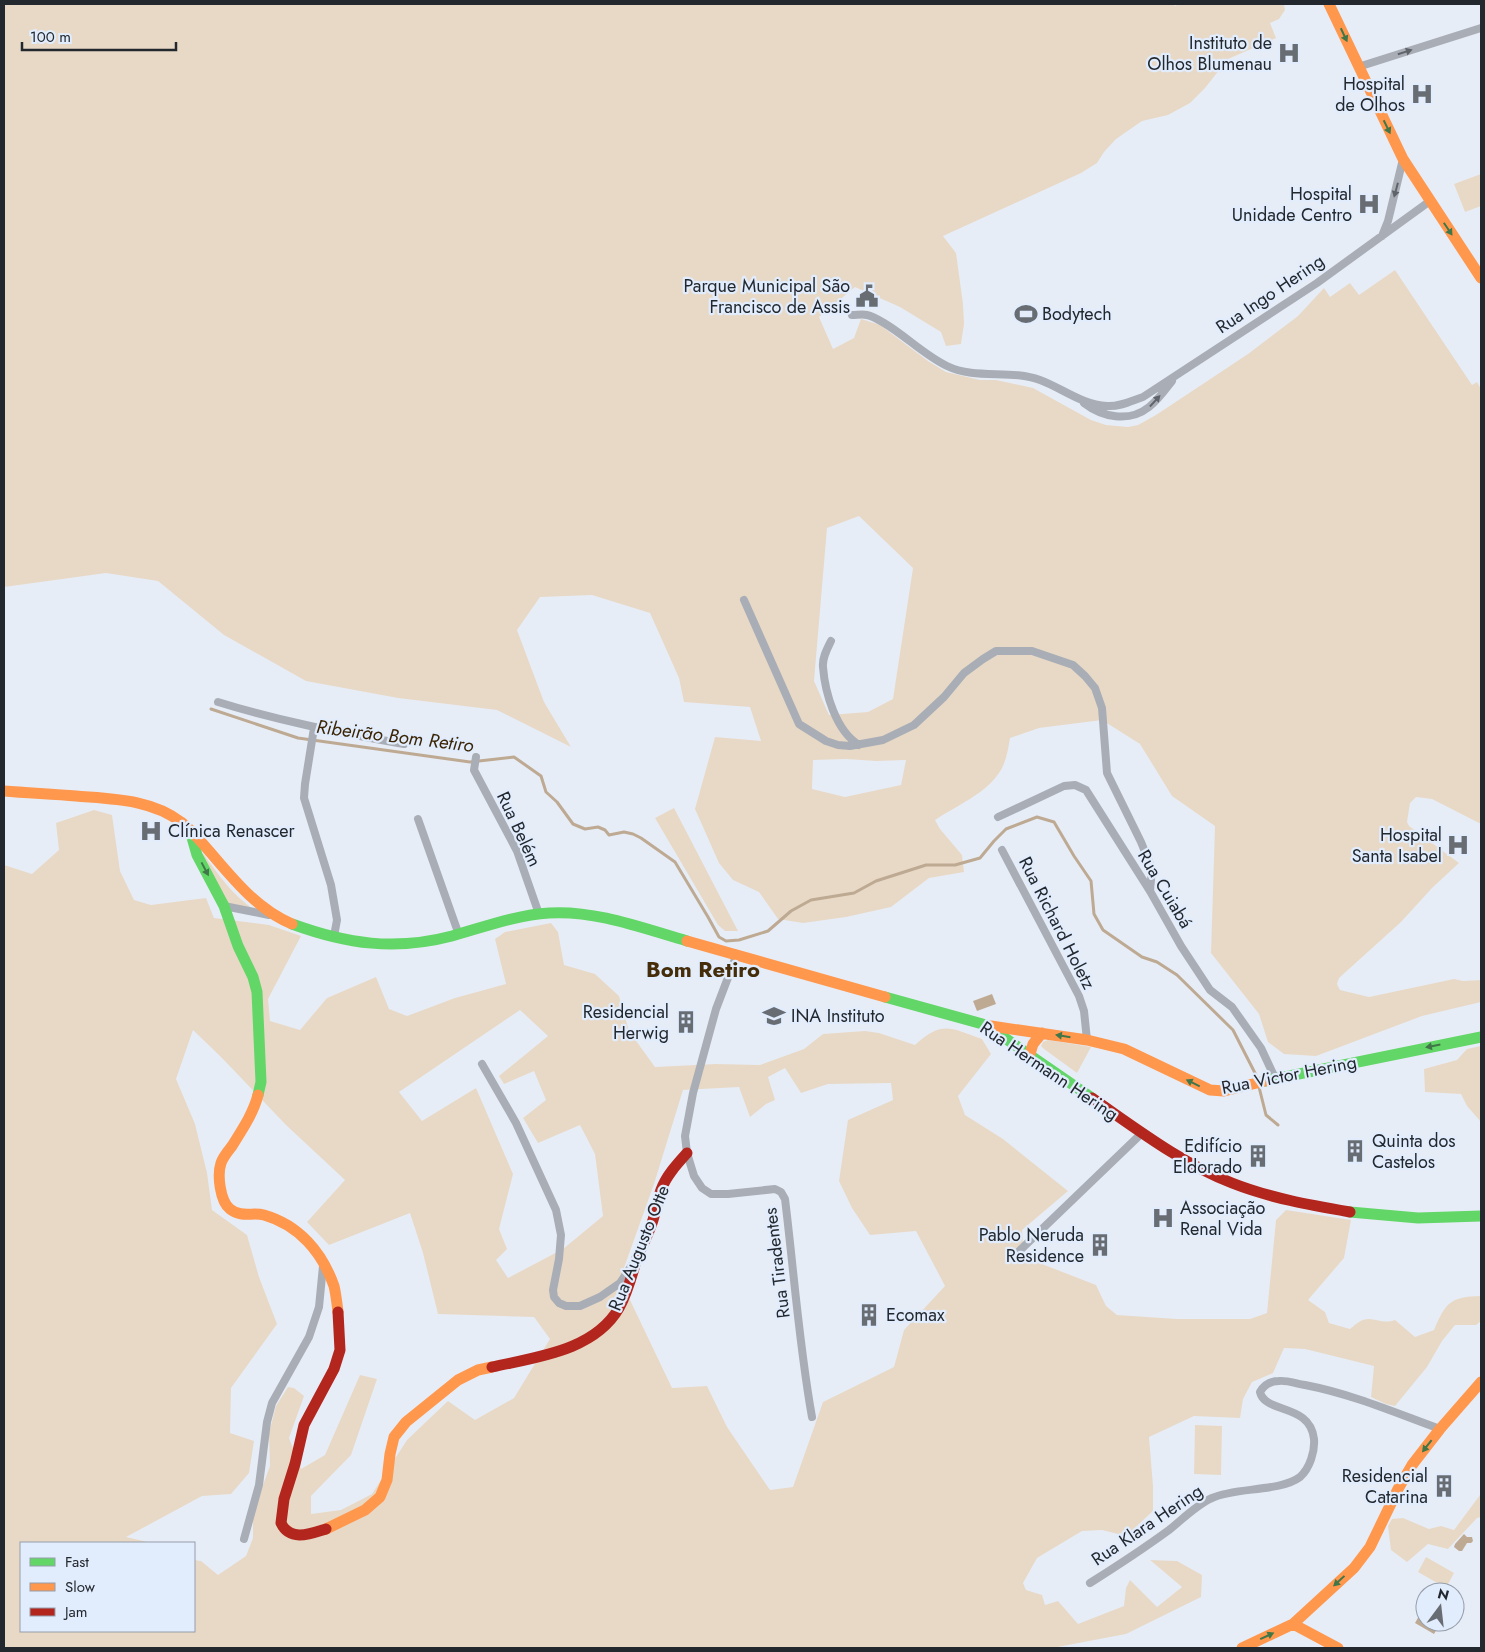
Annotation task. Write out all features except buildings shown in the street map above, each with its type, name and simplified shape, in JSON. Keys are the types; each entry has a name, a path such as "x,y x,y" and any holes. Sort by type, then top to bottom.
{"street":[{"path":"1329,4 1403,159 1481,278"},
{"path":"1358,67 1481,28"},
{"path":"1381,238 1388,221 1403,159"},
{"name":"Rua Ingo Hering","path":"1076,398 1106,406 1120,406 1143,396 1317,283 1430,201"},
{"name":"Rua Ingo Hering","path":"852,315 868,314 908,338 934,359 960,371 1011,375 1040,380 1076,398 1094,411 1106,415 1121,417 1136,414 1147,409 1156,401 1176,375"},
{"path":"744,600 799,724 826,741 838,745 850,746 883,740 914,725 944,697 964,673 996,652 1032,651 1072,665 1095,688 1102,708 1107,773 1152,869 1150,890"},
{"path":"831,641 822,665 828,691 836,717 843,731 852,741 859,745"},
{"path":"218,702 314,728 404,744"},
{"path":"314,728 304,798 331,885 337,920 334,936"},
{"name":"Rua Belém","path":"476,757 474,770 517,851 539,914"},
{"name":"Rua Cuiabá","path":"998,817 1064,786 1075,784 1086,790 1150,890 1181,946 1200,975 1210,990 1232,1007 1261,1048 1275,1078"},
{"name":"Rua Hermann Hering","path":"4,791 84,796 138,802 165,812 178,819 190,830 247,894 279,918 334,936 394,946 459,934 498,922 539,914 571,913 617,921 986,1025 1171,1153 1233,1184 1285,1200 1334,1210 1418,1218 1481,1216"},
{"path":"418,820 459,934"},
{"name":"Rua Augusto Otte","path":"190,830 197,855 224,906 238,946 253,977 257,992 261,1082 255,1105 221,1163 220,1187 224,1203 232,1211 245,1215 260,1214 275,1219 292,1228 312,1245 334,1287 339,1318 340,1350 334,1369 304,1425 284,1499 281,1522 283,1528 293,1534 318,1532 362,1512 379,1499 388,1478 392,1441 400,1428 454,1382 478,1370 573,1345 594,1334 610,1321 621,1303 652,1225 662,1187 673,1169 687,1153"},
{"name":"Rua Richard Holetz","path":"1002,850 1079,996 1084,1011 1087,1040"},
{"path":"224,906 250,910 279,918"},
{"name":"Rua Tiradentes","path":"737,954 716,1010 693,1093 685,1136 687,1153 694,1176 702,1188 711,1194 774,1189 780,1192 785,1199 795,1275 801,1351 812,1417"},
{"name":"Rua Victor Hering","path":"986,1025 1087,1040 1124,1049 1210,1090 1224,1091 1275,1078 1481,1036"},
{"path":"1030,1054 1033,1044 1042,1033"},
{"path":"482,1064 516,1123 556,1210 561,1234 559,1259 553,1290 554,1297 559,1303 566,1306 580,1306 600,1297 620,1283 638,1257"},
{"path":"1013,1257 1142,1133"},
{"path":"244,1539 259,1484 267,1422 272,1403 309,1337 319,1307 323,1263"},
{"name":"Rua Klara Hering","path":"1090,1583 1138,1552 1210,1498 1225,1493 1286,1483 1300,1477 1312,1460 1314,1439 1312,1432 1302,1417 1265,1401 1261,1397 1260,1392 1269,1383 1280,1380 1325,1389 1362,1400 1440,1429"},
{"path":"1242,1648 1293,1624 1354,1568 1370,1547 1402,1481 1412,1466 1440,1429 1481,1382"},
{"path":"1293,1624 1338,1648"}],"shaded area":[{"path":"4,4 1173,4 1175,6 1179,4 1284,4 1285,10 1279,19 1270,23 1276,38 1228,59 1205,88 1190,103 1168,115 1142,121 1116,139 1097,163 1081,173 943,236 956,253 963,304 964,324 961,344 946,346 941,332 900,307 855,287 819,317 833,349 854,338 861,319 880,325 946,372 980,380 996,380 1033,388 1091,420 1106,425 1128,427 1138,425 1156,415 1248,354 1298,316 1324,288 1330,297 1350,283 1359,295 1395,270 1472,385 1477,382 1481,389 1481,824 1432,799 1416,797 1410,803 1407,822 1409,826 1459,863 1432,888 1401,922 1339,978 1337,984 1340,990 1369,997 1454,979 1463,981 1481,980 1481,1002 1422,1016 1316,1056 1284,1054 1268,1042 1259,1014 1211,953 1215,826 1172,796 1140,744 1102,720 1039,728 1010,738 1003,765 993,780 970,799 935,820 940,829 962,855 964,872 929,878 891,907 846,917 803,923 778,919 759,892 733,880 719,863 695,809 715,737 761,741 750,707 684,702 679,678 650,613 592,595 540,597 517,630 544,702 571,747 497,710 398,698 306,681 224,635 158,581 106,573 4,587","holes":["859,516 913,568 893,699 868,712 829,715 814,681 827,528","813,760 906,760 901,785 845,797 812,789"]},
{"path":"1481,174 1481,206 1465,212 1454,184"},
{"path":"674,808 738,931 725,931 718,925 655,818"},
{"path":"94,810 112,815 120,871 134,900 151,905 206,898 214,918 269,925 301,936 268,999 270,1021 300,1030 327,998 376,977 389,1009 407,1016 455,998 506,984 495,939 505,932 551,923 558,932 564,965 595,974 619,996 629,1031 655,1067 716,1064 760,1065 804,1049 823,1034 865,1031 879,1033 915,1045 932,1032 947,1028 954,1029 982,1039 991,1054 958,1096 965,1115 1003,1139 1068,1191 1022,1230 1024,1257 1096,1285 1106,1306 1117,1315 1177,1319 1250,1319 1267,1313 1276,1220 1286,1210 1351,1220 1344,1258 1308,1300 1325,1312 1329,1323 1350,1329 1360,1321 1367,1319 1386,1322 1395,1320 1415,1337 1434,1330 1442,1313 1450,1303 1462,1298 1481,1296 1481,1321 1476,1325 1455,1325 1442,1341 1427,1367 1395,1406 1371,1397 1374,1366 1305,1349 1284,1348 1273,1373 1252,1382 1243,1399 1240,1418 1194,1416 1149,1437 1153,1511 1126,1536 1102,1530 1082,1531 1037,1558 1023,1583 1026,1590 1042,1595 1045,1605 1058,1601 1078,1624 1124,1606 1126,1588 1130,1580 1157,1607 1182,1587 1150,1560 1177,1561 1202,1575 1201,1597 1126,1634 1052,1648 4,1648 4,865 32,874 59,850 56,823","holes":["520,1010 548,1036 499,1076 504,1084 534,1071 546,1100 523,1118 538,1143 580,1125 595,1154 603,1216 563,1249 508,1278 496,1260 507,1249 499,1229 513,1174 476,1088 422,1121 399,1092","193,1030 286,1125 345,1180 307,1222 329,1245 410,1213 423,1253 438,1314 534,1317 550,1339 514,1398 475,1420 448,1401 407,1440 372,1494 341,1510 311,1514 311,1496 351,1455 377,1379 360,1375 325,1455 301,1469 289,1438 304,1396 294,1388 288,1387 276,1406 269,1433 270,1466 253,1516 253,1538 246,1556 218,1575 201,1561 195,1560 195,1632 20,1632 20,1542 148,1542 126,1537 202,1496 231,1494 249,1473 254,1441 230,1433 231,1388 277,1324 259,1277 247,1235 212,1210 207,1173 195,1124 176,1079","785,1068 801,1093 828,1084 891,1083 893,1100 848,1120 839,1181 852,1208 870,1235 916,1231 945,1286 904,1330 894,1367 823,1402 793,1487 770,1490 727,1427 707,1386 672,1388 620,1279 654,1184 683,1090 739,1087 750,1117 766,1104 775,1100 768,1077"]},
{"path":"202,852 234,893 260,914 227,904 212,877"},
{"path":"992,994 996,1004 977,1011 973,1001"},
{"path":"1048,1040 1091,1047 1077,1073 1041,1046 1043,1042"},
{"path":"1481,1046 1481,1122 1467,1106 1461,1094 1425,1092 1424,1069 1457,1060 1467,1049"},
{"path":"1195,1425 1222,1426 1221,1475 1194,1474"},
{"path":"1480,1495 1481,1517 1477,1518 1448,1549 1428,1544 1407,1562 1391,1550 1388,1526 1392,1519 1403,1518 1429,1529 1441,1526 1454,1530"},
{"path":"1464,1534 1467,1537 1472,1537 1473,1541 1467,1543 1462,1551 1459,1551 1454,1547"},
{"path":"1426,1557 1454,1573 1449,1582 1436,1582 1418,1572"}],"waterway":[{"name":"Ribeirão Bom Retiro","path":"211,709 298,738 470,762 514,757 541,776 546,792 557,802 573,824 585,829 598,827 605,830 609,835 624,832 633,834 675,862 719,937 726,941 739,940 768,931 791,911 811,900 854,893 876,881 926,865 955,865 980,858 1006,829 1037,817 1054,822 1091,881 1094,914 1103,930 1142,957 1157,962 1177,975 1233,1030 1256,1075 1266,1115 1278,1125"}],"traffic: fast":[{"path":"191,834 197,855 224,906 238,946 253,977 257,992 261,1082 258,1095"},
{"path":"292,924 352,941 391,944 431,941 524,916 566,913 601,917 687,941"},
{"path":"885,997 986,1025 1092,1098"},
{"path":"1265,1081 1481,1037"},
{"path":"1350,1212 1418,1218 1481,1216"}],"traffic: slow":[{"path":"1329,4 1403,159 1481,278"},
{"path":"4,791 117,799 144,804 169,814 189,829 237,883 257,902 279,918 292,924"},
{"path":"687,941 885,997"},
{"path":"991,1026 1087,1040 1124,1049 1210,1090 1224,1091 1265,1081"},
{"path":"1030,1054 1033,1044 1042,1033"},
{"path":"258,1095 247,1122 221,1163 219,1181 224,1200 234,1212 260,1214 277,1220 298,1233 308,1242 316,1251 329,1274 334,1286 338,1312"},
{"path":"326,1529 365,1510 380,1497 387,1480 394,1437 406,1422 458,1380 478,1370 492,1367"},
{"path":"1242,1648 1293,1624 1354,1568 1370,1547 1398,1489 1412,1465 1481,1382"},
{"path":"1293,1624 1338,1648"}],"traffic: jam":[{"path":"1092,1098 1160,1145 1213,1175 1275,1197 1350,1212"},
{"path":"492,1367 563,1350 595,1334 608,1322 619,1308 625,1296 637,1258 652,1223 663,1185 672,1170 687,1153"},
{"path":"326,1529 295,1535 285,1529 281,1523 284,1499 304,1425 334,1369 340,1350 338,1312"}],"place":[{"name":"Instituto de Olhos Blumenau","path":"1289,53"},
{"name":"Hospital de Olhos","path":"1422,94"},
{"name":"Hospital Unidade Centro","path":"1369,204"},
{"name":"Parque Municipal São Francisco de Assis","path":"867,296"},
{"name":"Bodytech","path":"1026,314"},
{"name":"Clínica Renascer","path":"151,831"},
{"name":"Hospital Santa Isabel","path":"1458,845"},
{"name":"INA Instituto","path":"774,1016"},
{"name":"Residencial Herwig","path":"686,1022"},
{"name":"Quinta dos Castelos","path":"1355,1151"},
{"name":"Edifício Eldorado","path":"1258,1156"},
{"name":"Associação Renal Vida","path":"1163,1218"},
{"name":"Pablo Neruda Residence","path":"1100,1245"},
{"name":"Ecomax","path":"869,1315"},
{"name":"Residencial Catarina","path":"1444,1486"}],"district":[{"name":"Bom Retiro","path":"703,969"}]}
